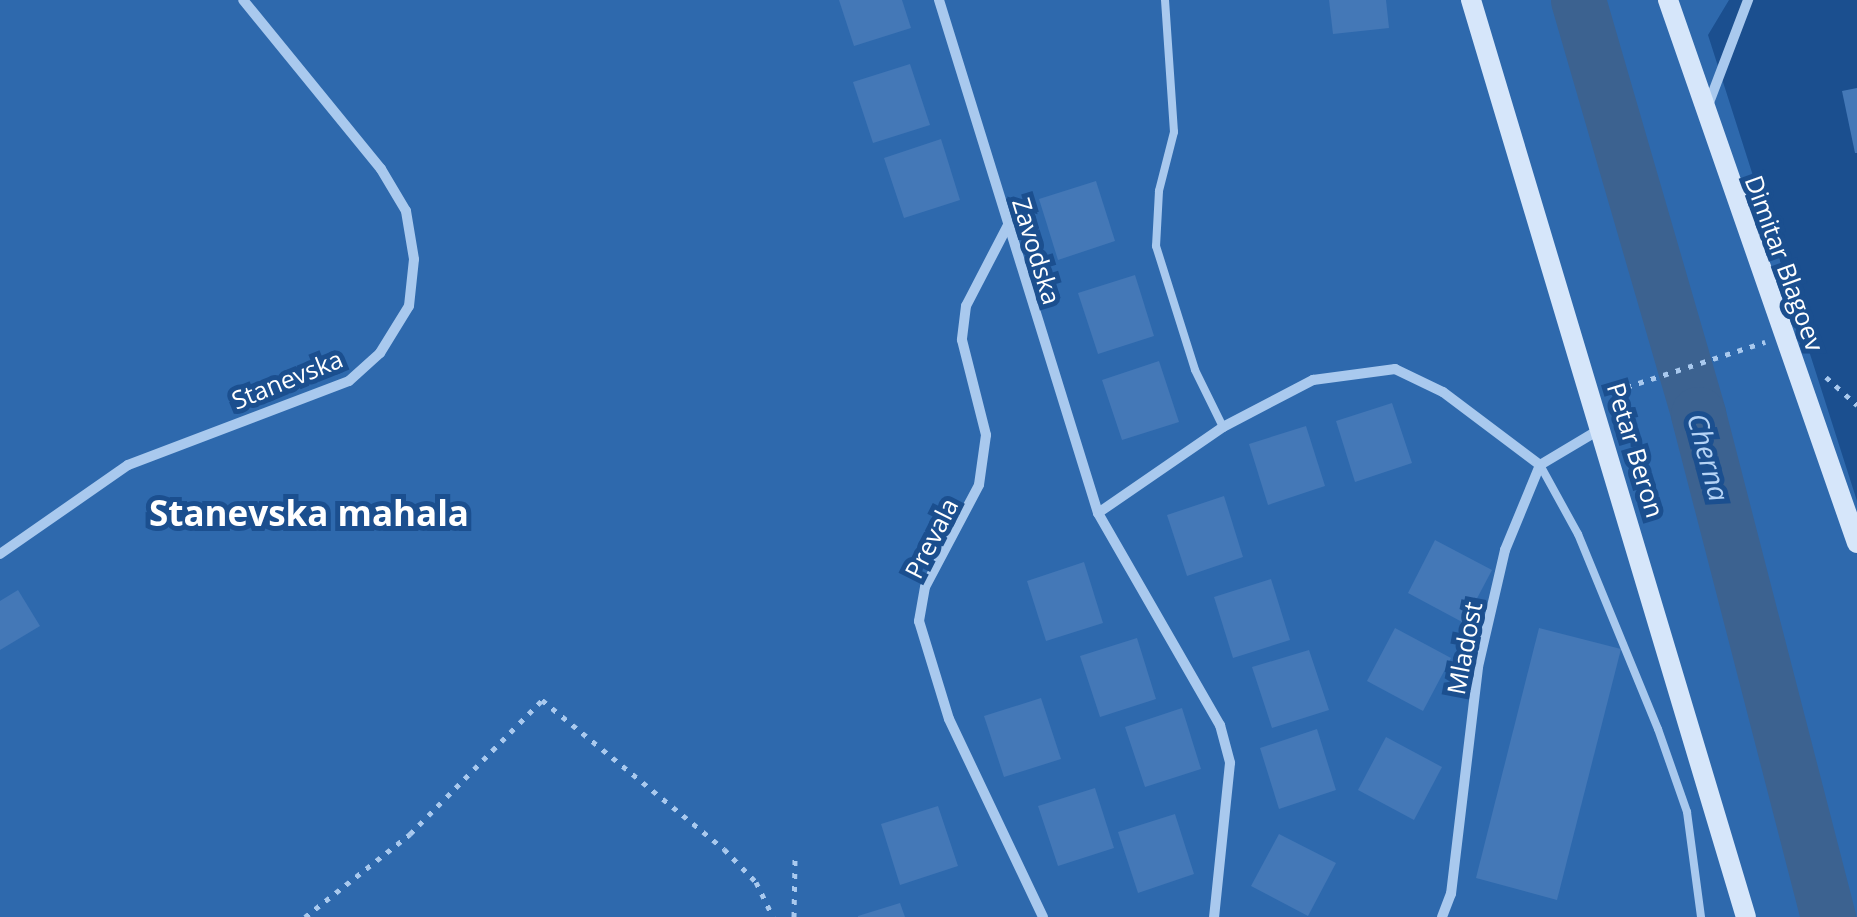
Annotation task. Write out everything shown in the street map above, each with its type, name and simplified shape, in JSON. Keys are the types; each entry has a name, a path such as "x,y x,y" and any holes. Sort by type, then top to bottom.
{"main road":[{"name":"Petar Beron","path":"1471,0 1603,428 1746,917"},
{"name":"Dimitar Blagoev","path":"1668,0 1704,114 1857,543"}],"street":[{"name":"Stanevska","path":"0,554 128,465 349,381 380,353 409,306 414,259 406,211 381,169 243,0"},
{"name":"Zavodska","path":"938,0 1098,513 1220,724 1230,763 1214,917"},
{"path":"1704,114 1734,54 1748,0"},
{"name":"Prevala","path":"1008,226 966,306 962,340 986,435 980,485 924,587 919,621 949,719 1043,917"},
{"path":"1098,513 1223,428 1314,380 1395,369 1443,392 1540,465 1603,428"},
{"name":"Mladost","path":"1442,917 1451,894 1478,668 1505,550 1540,465"}],"lane":[{"path":"1165,0 1174,132 1159,191 1156,246 1195,370 1223,428"},
{"path":"1540,465 1578,534 1670,762 1687,812 1701,917"}],"path":[{"path":"1630,386 1745,349"},
{"path":"305,917 410,834 542,700 724,849 756,882 773,917"},
{"path":"794,917 795,859"}],"shaded area":[{"path":"0,0 1729,0 1708,35 1857,501 1857,917 0,917"}],"building":[{"path":"839,0 902,0 911,28 854,46"},
{"path":"1329,0 1386,0 1389,28 1333,34"},
{"path":"910,64 930,125 873,143 853,82"},
{"path":"1857,88 1857,153 1855,153 1842,91"},
{"path":"941,139 960,200 904,218 884,158"},
{"path":"1096,181 1115,241 1058,260 1039,199"},
{"path":"1135,275 1154,336 1098,354 1078,293"},
{"path":"1159,361 1179,422 1122,440 1102,380"},
{"path":"1392,403 1412,463 1355,482 1336,421"},
{"path":"1306,426 1325,486 1268,505 1249,444"},
{"path":"1224,496 1243,557 1187,576 1167,515"},
{"path":"1435,540 1492,570 1464,623 1408,593"},
{"path":"1084,562 1103,623 1046,641 1027,581"},
{"path":"1271,579 1290,640 1233,658 1214,597"},
{"path":"18,590 40,626 0,650 0,601"},
{"path":"1395,628 1451,658 1423,711 1367,681"},
{"path":"1539,628 1621,649 1557,900 1476,878"},
{"path":"1137,638 1156,699 1100,717 1080,656"},
{"path":"1309,650 1329,710 1272,728 1252,667"},
{"path":"1041,698 1061,759 1004,777 984,716"},
{"path":"1182,708 1201,769 1145,787 1125,727"},
{"path":"1317,729 1336,790 1279,809 1260,748"},
{"path":"1386,737 1442,767 1414,820 1358,790"},
{"path":"1095,788 1114,848 1058,866 1038,806"},
{"path":"938,806 958,866 900,885 881,824"},
{"path":"1175,814 1194,874 1138,893 1118,832"},
{"path":"1279,834 1336,863 1308,916 1251,886"},
{"path":"900,903 905,917 858,917 858,916"}],"waterway":[{"name":"Cherna","path":"1578,0 1698,414 1828,917"}],"district":[{"name":"Stanevska mahala","path":"309,513"}]}
